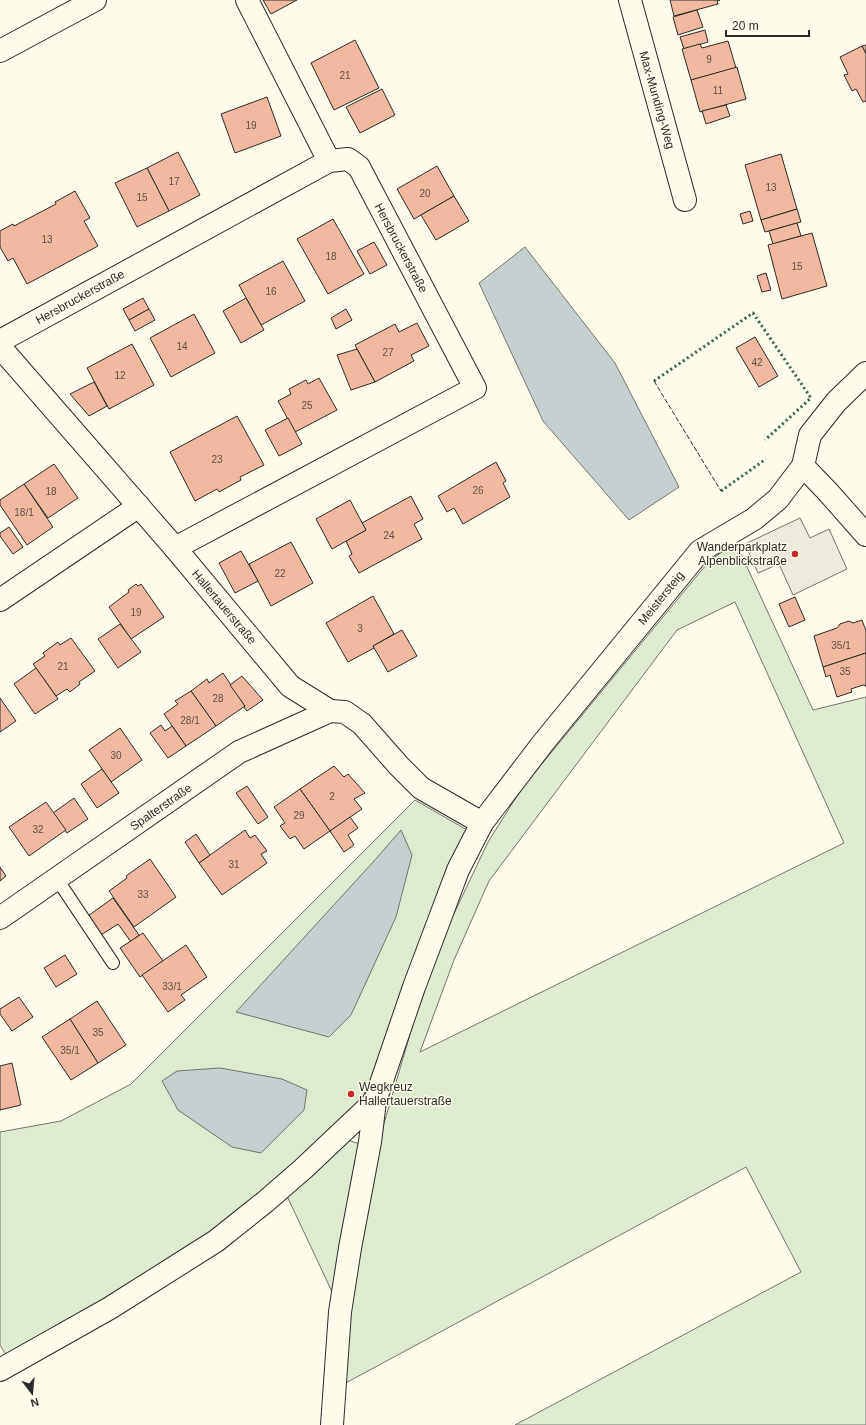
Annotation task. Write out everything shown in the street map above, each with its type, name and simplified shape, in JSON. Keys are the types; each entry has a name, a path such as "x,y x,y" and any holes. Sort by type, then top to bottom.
{"street":[{"path":"0,51 95,0"},
{"path":"248,0 329,161"},
{"name":"Max-Munding-Weg","path":"630,0 685,200"},
{"name":"Hersbruckerstraße","path":"0,341 329,161 348,159 359,167 475,388 175,548"},
{"name":"Hallertauerstraße","path":"0,348 139,506 290,686 330,711 345,712 362,724 421,788 482,823"},
{"name":"Meistersteig","path":"332,1425 340,1312 350,1248 370,1142 375,1101 414,988 458,870 482,823 543,744 700,550 754,519 778,499 803,466 810,435 836,402 866,373"},
{"path":"803,466 866,535"},
{"path":"0,600 139,506"},
{"name":"Spalterstraße","path":"0,918 239,752 330,711"},
{"path":"0,1370 110,1308 216,1241 297,1174 375,1101"}],"lane":[{"path":"57,879 113,963"}],"green space":[{"path":"736,543 813,710 866,697 866,1425 515,1425 801,1272 746,1167 342,1385 357,1240 383,1127 431,962 488,842 522,788 710,560","holes":["735,602 844,843 420,1052 454,960 489,881 677,630"]},
{"path":"415,800 467,830 377,1065 361,1101 301,1157 236,1213 187,1250 8,1358 0,1345 0,1132 61,1121 131,1084"},
{"path":"347,1140 364,1145 334,1296 287,1196"}],"shaded area":[{"path":"525,247 615,363 679,487 629,520 543,421 479,283"},
{"name":"Wanderparkplatz Alpenblickstraße","path":"800,518 810,538 829,529 847,569 793,595 779,564 758,573 745,544"},
{"path":"401,830 412,855 396,917 351,1015 329,1037 236,1012 374,861"},
{"path":"220,1068 282,1079 307,1090 304,1110 261,1153 232,1147 178,1110 162,1081 177,1071"}],"building":[{"path":"263,0 297,0 271,14"},
{"path":"670,0 720,0 717,1 718,4 674,16"},
{"path":"697,10 703,27 678,35 673,17"},
{"path":"705,30 708,42 684,49 680,37"},
{"path":"355,40 379,88 334,110 311,63"},
{"path":"728,41 736,68 691,80 682,49 700,44 702,48"},
{"path":"866,45 866,54 862,46"},
{"path":"862,46 866,54 866,101 863,102 856,89 852,91 844,75 848,74 840,57"},
{"path":"737,67 746,99 700,112 691,80"},
{"path":"382,89 395,115 360,133 346,107"},
{"path":"267,97 281,136 235,153 221,114"},
{"path":"726,105 730,116 706,124 702,111"},
{"path":"178,152 200,195 169,211 147,168"},
{"path":"781,154 797,209 761,220 745,165"},
{"path":"437,166 454,196 414,219 397,189"},
{"path":"147,168 169,211 137,227 115,183"},
{"path":"75,191 90,218 84,221 98,246 27,284 13,258 8,261 0,247 0,231 13,224 14,226 56,204 55,202"},
{"path":"454,196 469,221 436,240 421,215"},
{"path":"797,209 801,222 765,232 761,220"},
{"path":"750,211 753,221 743,224 740,214"},
{"path":"333,219 364,274 328,294 297,239"},
{"path":"797,223 801,236 773,244 769,231"},
{"path":"812,233 827,286 782,299 768,245"},
{"path":"374,242 387,265 370,274 357,251"},
{"path":"283,261 305,301 261,325 239,285"},
{"path":"766,273 771,290 762,292 757,276"},
{"path":"143,298 149,309 129,320 123,309"},
{"path":"246,298 264,330 241,343 223,311"},
{"path":"149,309 155,320 135,331 129,320"},
{"path":"346,309 352,320 336,329 331,318"},
{"path":"194,314 215,353 171,377 150,338"},
{"path":"417,323 429,346 411,355 414,361 375,382 355,345 395,324 399,332"},
{"path":"755,337 778,376 759,387 736,348"},
{"path":"132,344 154,385 109,409 87,368"},
{"path":"357,349 375,382 351,390 337,355"},
{"path":"319,378 337,410 295,432 278,401 291,394 289,389 306,380 308,384"},
{"path":"94,382 107,406 89,416 70,394"},
{"path":"237,416 264,465 240,477 241,480 219,492 217,489 195,501 170,452"},
{"path":"288,418 302,444 279,456 265,430"},
{"path":"496,462 506,481 503,483 510,497 463,524 454,508 447,512 438,496"},
{"path":"54,464 78,498 48,518 24,484"},
{"path":"24,484 53,527 27,545 0,505 0,500"},
{"path":"411,496 423,519 414,524 422,539 359,573 349,556 352,554 346,541 366,530 362,523"},
{"path":"350,500 366,530 332,549 316,519"},
{"path":"9,527 23,547 13,554 0,536 0,533"},
{"path":"291,542 313,583 271,606 249,564"},
{"path":"241,551 258,581 235,593 219,563"},
{"path":"136,584 138,586 141,584 164,617 131,639 109,607 129,592 128,590"},
{"path":"373,596 394,634 373,646 374,648 348,662 326,623"},
{"path":"795,597 805,620 789,627 779,604"},
{"path":"862,620 866,631 866,653 823,667 814,636 837,628 840,624 849,621 853,623"},
{"path":"120,624 141,652 118,668 98,639"},
{"path":"402,630 417,656 388,672 373,646"},
{"path":"71,638 95,671 79,682 80,684 70,692 67,689 56,696 33,664 45,656 43,653 58,642 60,645"},
{"path":"866,653 866,686 863,685 851,689 852,692 837,697 830,675 826,677 823,667"},
{"path":"36,668 58,699 35,714 14,684"},
{"path":"223,673 245,706 216,726 191,691 207,679 209,683"},
{"path":"242,676 263,700 247,711 230,685"},
{"path":"191,691 216,726 186,746 164,714 178,704 175,701"},
{"path":"0,698 16,721 0,732"},
{"path":"161,725 165,731 172,726 186,746 168,758 150,733"},
{"path":"120,728 142,760 111,782 89,750"},
{"path":"334,766 344,777 348,774 365,793 354,799 362,809 330,831 300,789"},
{"path":"102,769 119,793 97,808 81,784"},
{"path":"247,786 268,817 258,824 236,793"},
{"path":"300,789 330,831 304,849 295,836 290,839 280,826 285,823 274,807"},
{"path":"74,798 88,819 67,833 53,813"},
{"path":"46,802 66,830 29,856 9,827"},
{"path":"350,817 358,828 348,835 354,845 344,852 330,831"},
{"path":"245,830 250,838 255,835 267,851 261,854 267,863 222,895 199,863"},
{"path":"196,834 210,855 199,863 185,842"},
{"path":"150,859 176,897 134,927 109,891 127,878 126,876"},
{"path":"0,867 6,876 0,881"},
{"path":"113,898 139,935 131,942 118,924 101,935 88,916"},
{"path":"143,933 163,961 140,977 120,948"},
{"path":"186,945 207,977 181,995 185,1000 168,1012 142,975"},
{"path":"65,955 77,974 56,987 44,968"},
{"path":"19,997 33,1017 12,1031 0,1014 0,1009"},
{"path":"97,1001 126,1045 98,1063 70,1019"},
{"path":"70,1019 98,1063 71,1080 42,1037"},
{"path":"12,1063 21,1105 0,1110 0,1066"}],"hedge":[{"path":"654,381 753,313 811,398 765,440"},
{"path":"721,491 766,459"}],"fence":[{"path":"654,381 721,491"}],"place":[{"name":"Wanderparkplatz Alpenblickstraße","path":"795,554"},
{"name":"Wegkreuz Hallertauerstraße","path":"351,1094"}]}
